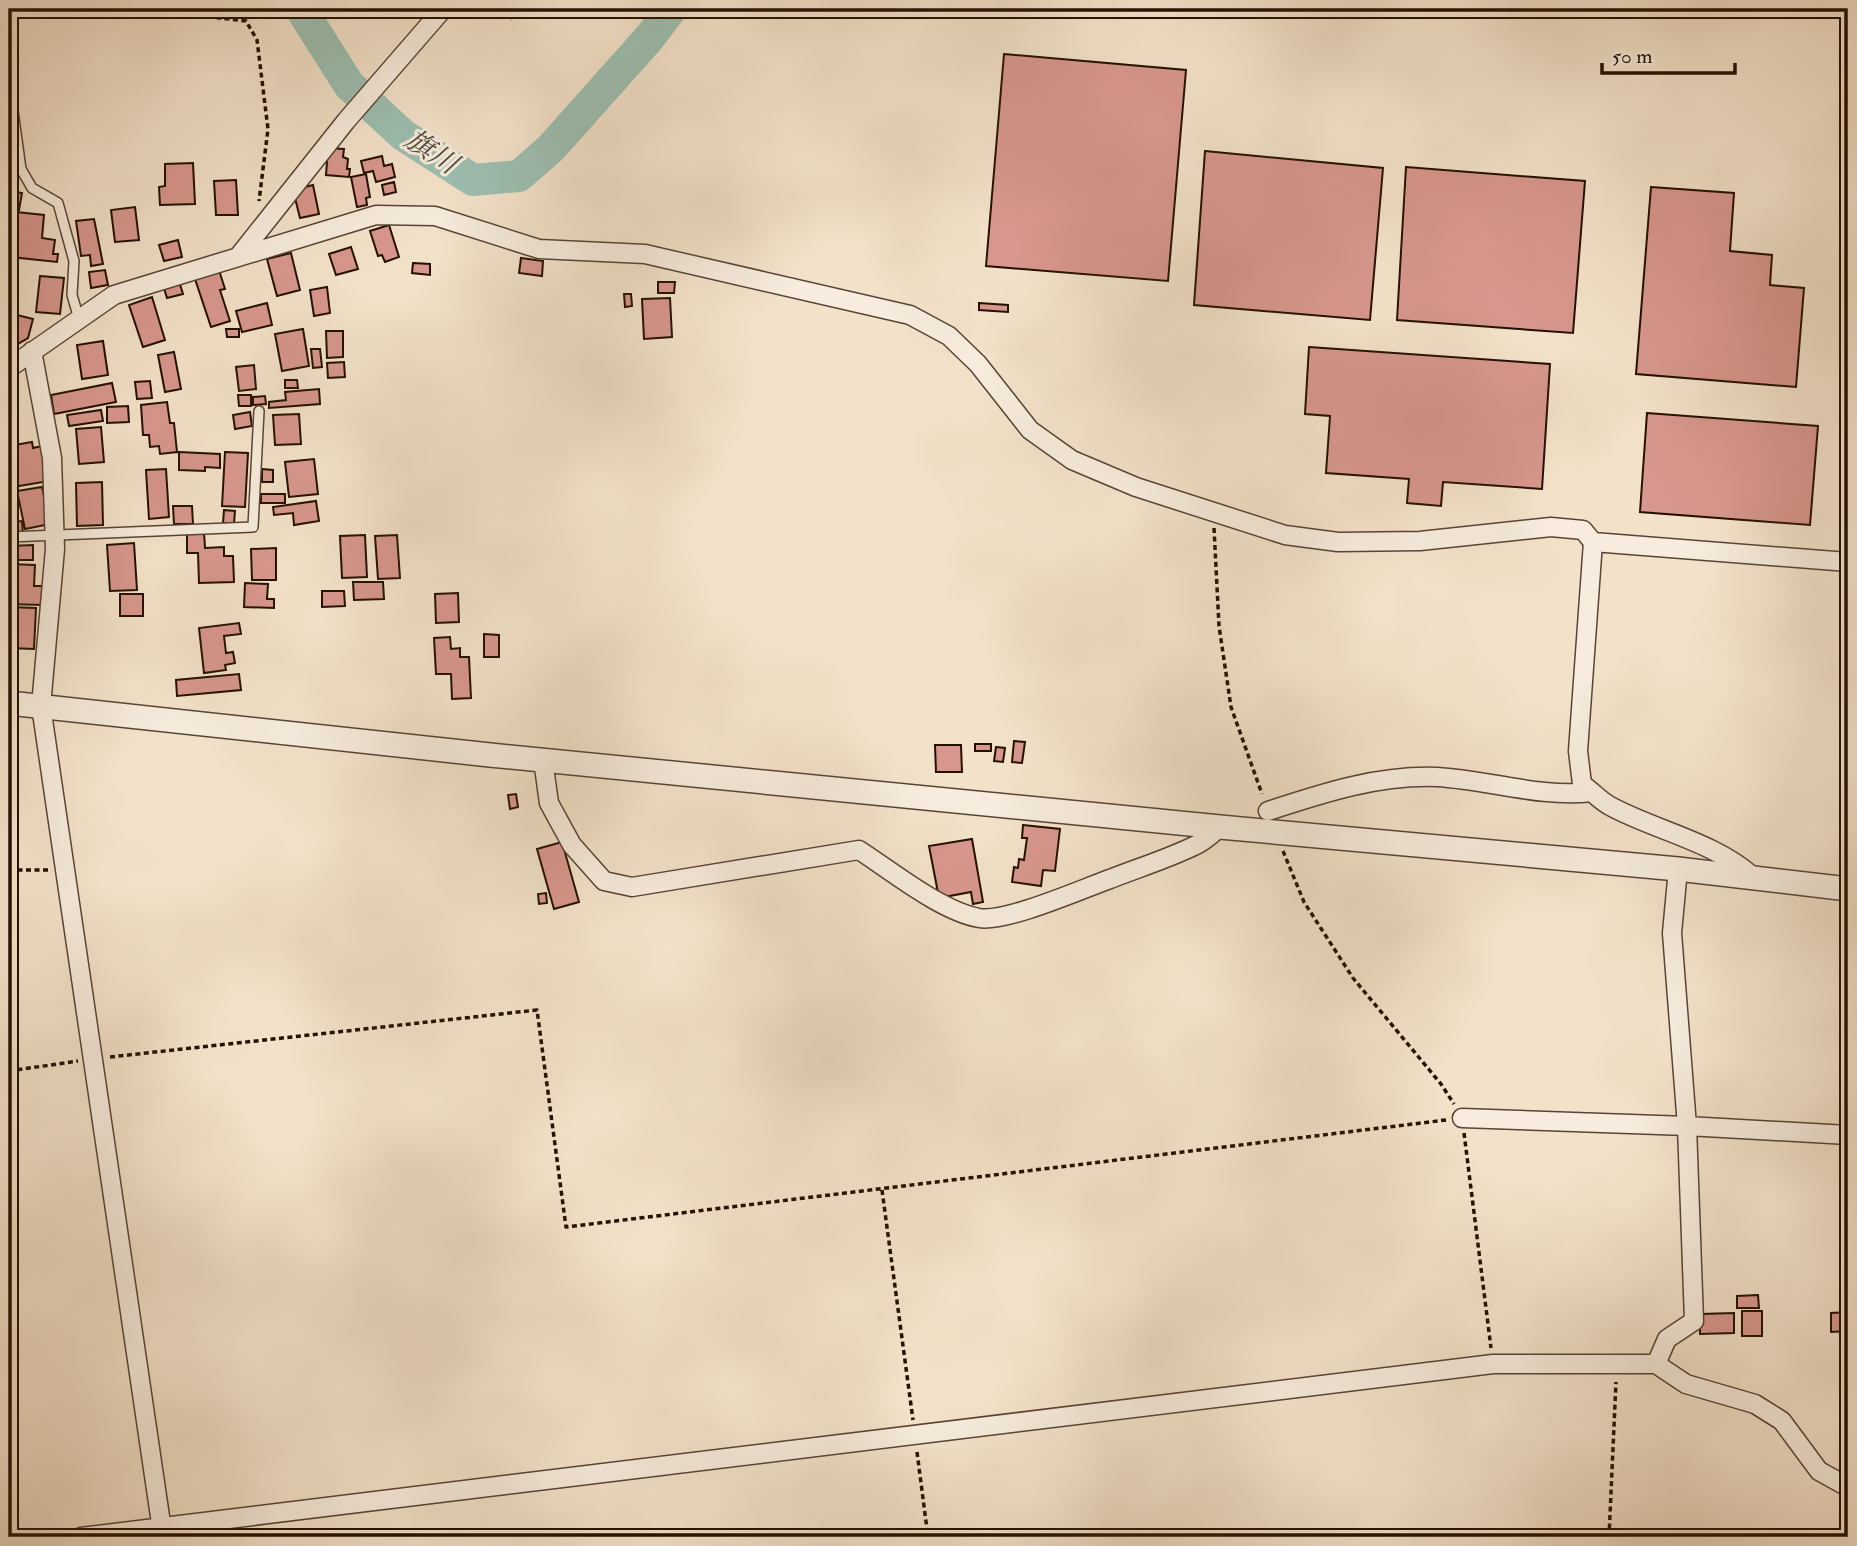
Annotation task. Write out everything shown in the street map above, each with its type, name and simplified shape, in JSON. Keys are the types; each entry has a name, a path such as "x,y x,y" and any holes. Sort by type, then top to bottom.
{"street":[{"path":"238,257 346,121 437,15"},
{"path":"9,368 114,295 376,215 435,216 538,249 645,254 910,315 949,336 978,364 1030,430 1072,460 1136,488 1285,535 1338,542 1420,541 1551,527 1583,530 1593,542 1578,751 1582,784 1609,807 1656,825 1739,864 1752,876"},
{"path":"32,351 52,458 54,536 41,706 162,1532"},
{"path":"1593,542 1848,562"},
{"path":"9,703 543,760 1220,827 1271,821 1848,889"},
{"path":"543,760 549,803 572,845 604,881 632,887 859,850 956,912 982,919 1014,915 1020,910 1046,903 1160,860 1198,845 1220,827"},
{"path":"1271,821 1335,789 1391,777 1438,777 1557,794 1592,792"},
{"path":"1656,1364 1667,1339 1694,1321 1687,1126 1672,933 1678,869"},
{"path":"1462,1118 1848,1135"},
{"path":"81,1537 162,1532 1493,1364 1656,1364 1686,1384 1755,1404 1782,1420 1819,1471 1848,1487"}],"lane":[{"path":"9,82 22,169 32,188 58,203 65,225 74,261 72,295 79,319"},
{"path":"9,537 253,527 259,411"}],"path":[{"path":"9,11 27,9"},
{"path":"139,9 246,21 257,40 268,129 254,237"},
{"path":"483,9 513,18 550,9"},
{"path":"1213,512 1219,626 1231,707 1271,821 1304,902 1353,978 1441,1084 1462,1118 1493,1364"},
{"path":"9,870 65,870"},
{"path":"9,1071 94,1059 537,1010 566,1227 1462,1118"},
{"path":"882,1190 928,1537"},
{"path":"1609,1537 1616,1364"}],"building":[{"path":"1004,54 1186,70 1168,281 986,266"},
{"path":"328,148 344,149 343,157 348,159 347,169 350,169 349,177 326,175"},
{"path":"1205,151 1383,168 1370,320 1194,305"},
{"path":"382,156 384,166 392,164 395,177 376,182 373,171 364,173 361,161"},
{"path":"193,163 195,204 160,205 159,187 165,186 165,164"},
{"path":"1406,167 1585,181 1573,333 1397,320"},
{"path":"366,174 370,197 366,198 367,205 357,207 351,177"},
{"path":"236,180 238,215 216,215 214,181"},
{"path":"394,182 396,192 384,195 382,185"},
{"path":"313,185 319,214 300,218 293,190"},
{"path":"1651,187 1734,193 1730,251 1772,255 1770,285 1804,288 1796,387 1636,374"},
{"path":"9,191 22,193 19,210 9,209"},
{"path":"135,207 139,240 115,242 111,210"},
{"path":"16,212 44,215 42,238 55,240 53,254 58,254 57,262 11,257"},
{"path":"94,219 103,264 91,266 90,255 81,256 76,221"},
{"path":"389,225 399,257 385,262 382,255 378,256 370,231"},
{"path":"178,240 182,257 164,261 159,245"},
{"path":"351,247 358,269 336,275 329,254"},
{"path":"291,253 300,290 277,296 267,259"},
{"path":"521,258 543,261 542,276 519,273"},
{"path":"413,263 430,264 430,275 412,273"},
{"path":"218,267 225,289 220,290 230,321 211,327 194,276"},
{"path":"105,270 108,285 91,288 89,272"},
{"path":"40,276 64,278 60,314 36,312"},
{"path":"179,281 183,294 167,298 163,285"},
{"path":"658,282 675,282 674,293 658,293"},
{"path":"327,287 330,313 314,316 310,290"},
{"path":"624,294 631,294 632,306 625,307"},
{"path":"152,297 165,340 143,347 129,305"},
{"path":"670,298 672,337 644,339 642,299"},
{"path":"267,303 272,325 242,332 236,311"},
{"path":"979,303 1008,305 1008,312 979,310"},
{"path":"9,313 33,319 28,338 9,349"},
{"path":"226,329 239,329 239,337 227,337"},
{"path":"303,329 309,366 282,371 275,334"},
{"path":"326,331 343,331 343,357 327,358"},
{"path":"103,341 108,375 82,379 77,345"},
{"path":"1309,347 1550,364 1542,489 1443,482 1441,506 1407,503 1409,479 1326,473 1330,416 1305,414"},
{"path":"311,349 320,349 322,367 313,368"},
{"path":"174,352 181,389 165,392 158,355"},
{"path":"344,362 345,377 328,378 327,363"},
{"path":"254,365 256,389 239,391 236,367"},
{"path":"285,380 297,380 298,388 285,388"},
{"path":"150,381 152,398 137,399 135,382"},
{"path":"112,383 116,402 54,414 51,395"},
{"path":"319,389 320,404 269,408 269,402 286,400 285,392"},
{"path":"238,395 251,395 251,406 239,406"},
{"path":"265,396 266,404 253,405 253,397"},
{"path":"167,402 170,423 174,423 177,452 160,454 159,446 150,447 149,435 143,435 141,405"},
{"path":"128,406 129,422 107,423 107,407"},
{"path":"101,410 103,421 69,426 67,415"},
{"path":"250,412 252,426 235,429 233,415"},
{"path":"1647,413 1818,426 1810,525 1640,512"},
{"path":"299,414 301,444 275,445 273,415"},
{"path":"101,427 104,462 79,464 76,429"},
{"path":"32,442 33,448 42,446 49,481 13,487 9,446"},
{"path":"179,452 220,454 220,468 205,467 205,471 179,470"},
{"path":"225,452 248,453 245,507 222,506"},
{"path":"314,459 318,494 289,497 285,462"},
{"path":"166,469 169,517 149,519 146,470"},
{"path":"262,469 273,470 273,482 262,482"},
{"path":"102,482 103,525 77,526 76,483"},
{"path":"42,487 50,524 25,529 17,491"},
{"path":"261,494 285,494 285,503 261,503"},
{"path":"316,501 319,521 294,525 293,513 274,515 273,507"},
{"path":"173,506 192,506 193,524 174,524"},
{"path":"224,510 235,511 234,523 223,523"},
{"path":"22,521 23,534 9,535 9,522"},
{"path":"204,532 205,548 224,547 224,556 233,556 234,582 199,583 198,553 187,553 187,533"},
{"path":"365,535 367,577 342,578 340,536"},
{"path":"397,535 400,578 378,579 375,536"},
{"path":"134,543 137,590 110,591 107,545"},
{"path":"33,545 33,560 9,560 9,546"},
{"path":"276,548 276,580 252,580 251,549"},
{"path":"9,564 35,565 34,586 42,586 42,605 9,604"},
{"path":"353,582 383,582 384,599 354,600"},
{"path":"245,583 268,584 267,599 274,599 274,608 244,607"},
{"path":"322,591 344,591 345,606 322,607"},
{"path":"458,593 459,622 436,623 435,594"},
{"path":"120,594 143,594 143,616 120,616"},
{"path":"9,607 36,608 34,649 9,648"},
{"path":"239,623 241,634 224,636 226,653 233,652 235,663 225,665 226,670 204,673 199,628"},
{"path":"484,634 499,635 499,657 484,657"},
{"path":"450,637 451,649 460,648 460,657 469,657 471,698 452,699 451,674 436,674 434,638"},
{"path":"239,674 241,690 177,696 176,680"},
{"path":"1014,741 1025,742 1022,763 1012,762"},
{"path":"975,744 991,744 991,751 975,751"},
{"path":"935,745 961,745 962,772 936,772"},
{"path":"996,747 1005,748 1003,762 994,761"},
{"path":"516,794 518,807 510,809 508,795"},
{"path":"1023,825 1060,829 1055,871 1043,870 1041,886 1012,882 1014,867 1018,868 1019,859 1024,860 1027,838 1022,838"},
{"path":"972,839 983,902 973,904 971,892 939,898 929,846"},
{"path":"562,842 579,902 554,909 537,849"},
{"path":"546,893 547,903 539,904 538,894"},
{"path":"1758,1295 1759,1308 1737,1308 1737,1296"},
{"path":"1742,1311 1762,1311 1762,1336 1742,1336"},
{"path":"1848,1312 1848,1331 1831,1332 1831,1313"},
{"path":"1734,1313 1734,1333 1700,1334 1700,1314"}],"waterway":[{"name":"旗川","path":"301,9 349,85 403,135 473,180 519,176 551,148 650,37 671,9"}]}
